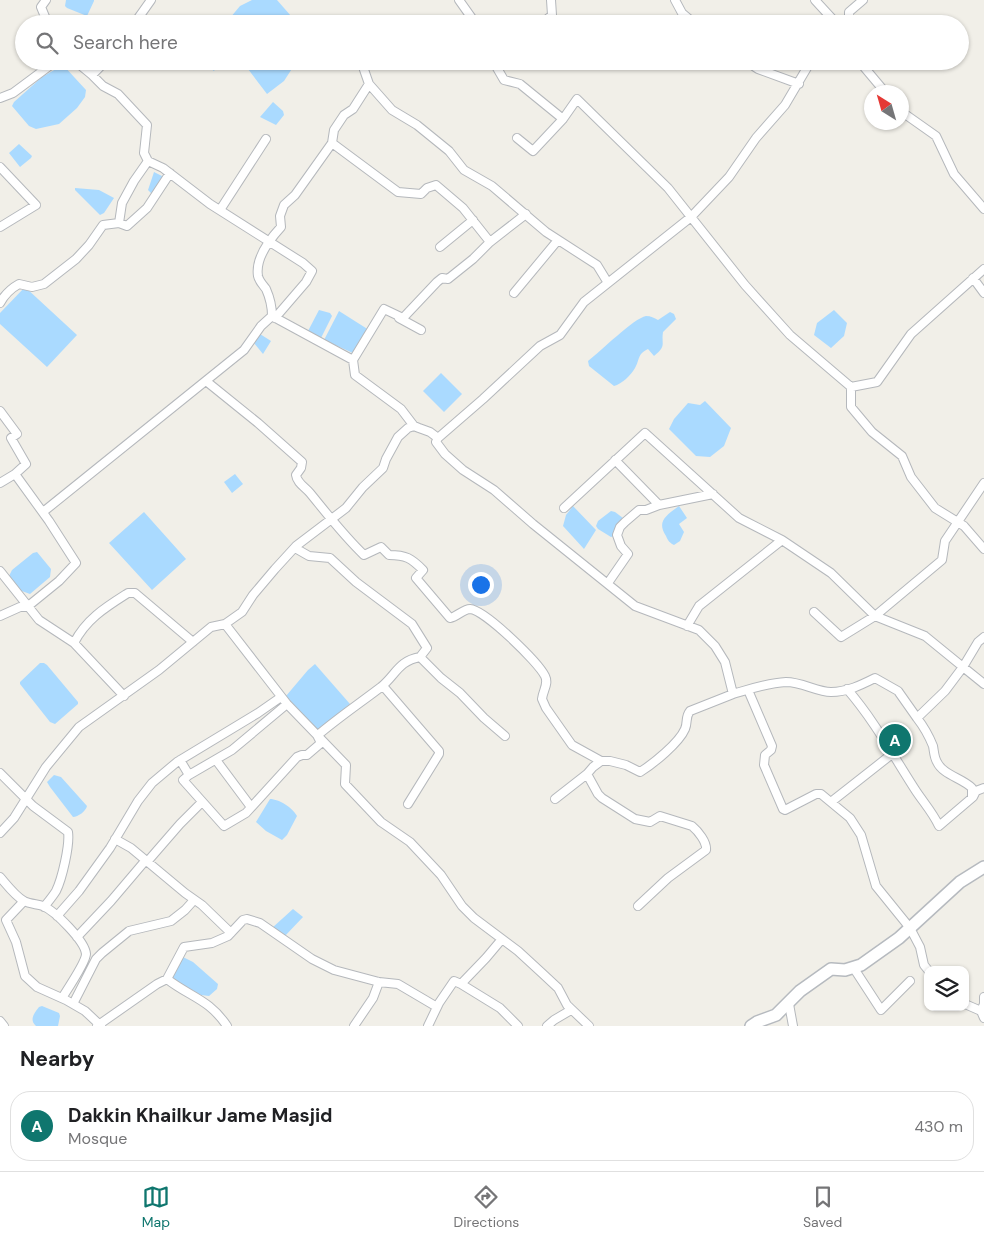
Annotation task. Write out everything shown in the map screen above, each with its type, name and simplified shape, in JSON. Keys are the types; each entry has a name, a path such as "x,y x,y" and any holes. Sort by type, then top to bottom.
{"street":[{"path":"45,15 42,7 46,0"},
{"path":"140,15 150,0"},
{"path":"459,0 470,15"},
{"path":"551,0 552,15"},
{"path":"675,0 684,15"},
{"path":"814,0 828,15"},
{"path":"849,15 849,12 863,0"},
{"path":"0,98 13,93 45,70"},
{"path":"43,512 244,350 261,326 273,317 306,282 312,271 303,263 220,210 163,168 148,161 144,153 147,125 118,94 103,86 86,70"},
{"path":"92,75 97,70"},
{"path":"364,70 369,84 392,110 417,125 449,151 464,170 492,186 546,232 596,265 608,283"},
{"path":"498,70 504,80 520,84 563,119"},
{"path":"761,70 799,84"},
{"path":"733,694 725,662 715,646 699,630 636,606 533,524 494,490 463,470 445,454 436,442 438,438 540,346 560,335 584,302 691,217 729,177 756,138 785,105 806,70"},
{"path":"867,70 879,85"},
{"path":"273,317 272,304 258,277 258,263 269,242 281,227 280,216 284,205 295,195 332,143 334,130 344,115 353,109 369,84"},
{"path":"517,138 533,151 563,119 577,99 668,188 745,285 790,335 851,387 851,407 872,432 902,456 911,477 935,508 964,526 984,549"},
{"path":"909,117 936,136 954,174 983,207"},
{"path":"220,210 266,139"},
{"path":"332,143 398,192 418,194 436,185 463,208 490,242"},
{"path":"120,223 122,202 148,161"},
{"path":"0,167 36,205 0,227"},
{"path":"0,304 11,288 18,284 32,287 44,284 76,259 103,225 120,223 128,226 147,208 170,173"},
{"path":"384,309 403,318 437,282 442,278 448,280 490,242 526,214"},
{"path":"440,247 473,220"},
{"path":"514,293 558,240"},
{"path":"851,387 876,382 910,334 984,269"},
{"path":"973,278 984,293"},
{"path":"384,309 421,330"},
{"path":"384,309 353,360 355,375 401,409 414,426 430,432 438,438"},
{"path":"273,317 353,360"},
{"path":"206,381 302,462 303,464 296,475 297,480 347,539 364,555 381,547 389,556 403,555 412,560 423,570 416,578 450,618 468,609 474,610 520,646 544,676 547,684 542,698 546,708 572,745 601,762"},
{"path":"0,411 17,434 11,438 26,464 15,474 0,483"},
{"path":"0,832 14,818 46,768 79,727 124,696 212,627 225,624 242,612 274,568 294,548 346,508 383,468 398,437 408,428 414,426"},
{"path":"564,508 645,433 739,518 782,540 831,573 875,616 926,636 984,684"},
{"path":"615,460 659,505"},
{"path":"0,616 20,606 27,607 59,581 76,563 43,512 15,474"},
{"path":"814,612 841,637 875,616 942,560 944,541 984,482"},
{"path":"608,584 628,554 621,546 617,535 620,527 640,510 713,494"},
{"path":"687,626 698,606 782,540"},
{"path":"294,548 309,556 330,558 356,582 412,624 427,648 420,657 411,658 399,666 383,686 316,733"},
{"path":"0,571 27,607 55,632 74,643 124,696"},
{"path":"74,643 92,617 128,593 135,593 193,642"},
{"path":"225,624 287,704 346,765 344,784 381,822 410,842 425,857 462,906 474,918 518,951 558,988 571,1010 589,1026"},
{"path":"917,718 945,691 963,667 978,642 984,637"},
{"path":"420,657 505,736"},
{"path":"555,799 601,762 610,761 626,765 640,772 681,737 687,723 686,717 690,711 733,694 764,685 787,682 798,683 830,692 856,688 875,678 898,691 926,729 937,763 952,775 965,781 972,788 972,797"},
{"path":"383,686 439,751 439,754 408,804"},
{"path":"748,690 772,746 765,755 764,765 783,808 785,810 816,794 821,794 850,818 861,836 876,886 910,928 920,948 925,966"},
{"path":"847,690 935,816 939,826 972,797 976,791 984,788"},
{"path":"57,916 79,891 115,839 138,801 152,783 180,760 251,718 281,696"},
{"path":"287,704 232,750 183,780 224,826 246,813 297,757 307,755 321,743 316,733"},
{"path":"831,802 892,754"},
{"path":"180,760 189,775"},
{"path":"216,760 251,807"},
{"path":"0,773 26,800 68,834 56,890 44,907"},
{"path":"587,774 602,798 635,819 650,822 660,816 692,826 706,845 706,850 668,878 638,906"},
{"path":"77,937 202,802"},
{"path":"115,839 131,848 202,905 231,933"},
{"path":"751,1026 757,1022 770,1022 800,991 830,969 845,970 861,966 910,928 960,882 984,868"},
{"path":"0,877 24,901 44,907 57,916 77,937 84,949 86,953 85,958 62,998"},
{"path":"73,1004 88,973 102,953 129,931 171,921 194,900"},
{"path":"24,901 6,920 16,942 25,976 37,987 85,1011 99,1025 166,980 184,947 212,943 228,936 243,920 247,919 260,924 312,959 334,970 402,986 437,1007"},
{"path":"461,984 502,938"},
{"path":"853,967 881,1010 910,981"},
{"path":"166,980 204,1001 227,1026"},
{"path":"428,1026 437,1007 454,981 500,1008 518,1026"},
{"path":"354,1026 373,998 379,982"},
{"path":"969,1006 982,1014 984,998"},
{"path":"789,1004 793,1026"},
{"path":"547,1026 571,1010"},
{"path":"0,1021 4,1026"}],"water":[{"path":"66,0 94,0 87,15 65,6"},
{"path":"252,0 277,0 290,15 232,15 240,6"},
{"path":"54,70 68,70 86,90 85,97 77,108 59,124 36,129 29,126 12,106 42,77"},
{"path":"249,70 291,70 284,81 267,94"},
{"path":"273,102 283,111 284,115 276,125 260,117"},
{"path":"19,144 32,156 20,167 9,153"},
{"path":"154,172 164,177 152,194 148,190"},
{"path":"75,188 99,190 114,198 104,213 100,215"},
{"path":"25,287 77,335 47,367 0,324 0,313"},
{"path":"319,310 330,313 332,316 321,338 308,331"},
{"path":"834,310 847,323 844,336 831,348 814,335 817,323"},
{"path":"339,311 369,330 355,354 324,340"},
{"path":"670,312 674,314 676,319 663,332 663,345 661,349 654,356 648,349 642,353 633,371 620,383 614,386 589,366 588,361 641,318 646,316 658,320"},
{"path":"260,334 271,341 263,354 254,343"},
{"path":"441,373 462,394 444,412 423,391"},
{"path":"705,401 731,428 724,446 710,457 696,456 669,429 674,419 688,403 700,405"},
{"path":"235,474 243,484 232,493 224,482"},
{"path":"573,506 596,530 584,549 563,526 566,515"},
{"path":"679,506 687,518 679,524 684,532 680,541 674,545 668,541 662,526 667,515"},
{"path":"611,511 623,518 616,535 611,537 596,526 598,521"},
{"path":"144,512 186,559 152,590 109,543"},
{"path":"37,552 51,569 50,577 30,594 19,590 9,576 12,570 33,553"},
{"path":"40,663 47,665 78,702 55,724 50,722 20,684"},
{"path":"315,664 350,704 317,731 286,696"},
{"path":"54,775 61,777 87,806 79,815 73,817 50,787 47,782"},
{"path":"270,799 285,804 297,816 287,835 282,840 266,831 256,822"},
{"path":"293,909 303,917 284,937 272,928"},
{"path":"183,957 193,962 218,984 217,989 209,996 201,995 171,978"},
{"path":"42,1006 59,1013 58,1026 36,1026 34,1024 34,1014"}],"place":[{"name":"Dakkin Khailkur Jame Masjid","path":"895,740"}]}
